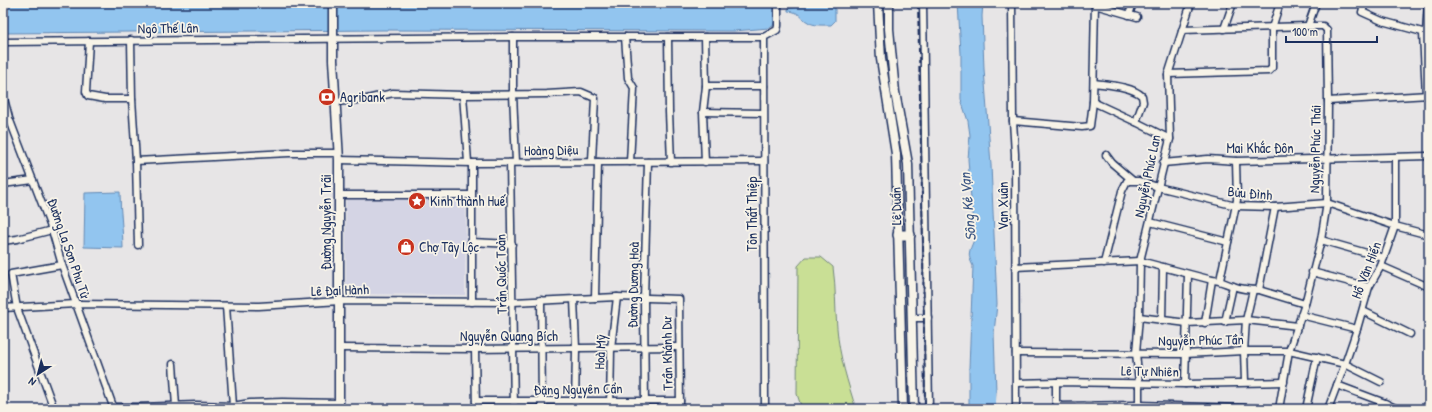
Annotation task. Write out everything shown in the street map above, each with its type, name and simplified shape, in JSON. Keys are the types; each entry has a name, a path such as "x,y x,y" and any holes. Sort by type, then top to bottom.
{"highway":[{"path":"898,235 910,235"}],"main road":[{"name":"Đường Nguyễn Trãi","path":"333,3 333,37 339,156 339,406"},
{"name":"Lê Duẩn","path":"878,3 881,59 896,154 903,409"},
{"name":"Lê Duẩn","path":"889,3 889,29 896,92 908,164 913,318 914,409"}],"street":[{"path":"764,37 777,30 778,3"},
{"path":"923,3 929,409"},
{"name":"Vạn Xuân","path":"1012,3 1013,121 1015,154 1016,409"},
{"path":"1129,15 1133,3"},
{"name":"Nguyễn Phúc Lan","path":"1139,407 1139,383 1136,353 1139,317 1140,261 1170,139 1168,74 1191,3"},
{"path":"1224,28 1233,3"},
{"path":"1168,74 1269,71 1272,68 1272,28 1280,3"},
{"path":"1308,26 1316,3"},
{"path":"1365,3 1362,12 1382,21 1426,33"},
{"path":"1328,101 1428,95 1426,33 1428,3"},
{"path":"1013,121 1090,126 1094,83 1095,4 1129,15 1137,16"},
{"name":"Nguyễn Phúc Thái","path":"1182,30 1308,26 1323,26 1327,30 1327,203 1321,240 1305,304 1289,351 1279,409"},
{"name":"Ngô Thế Lân","path":"3,42 333,37 764,37"},
{"name":"Trần Quốc Toản","path":"513,37 512,244 514,409"},
{"path":"626,37 628,78 634,88 630,162"},
{"path":"668,37 671,162"},
{"path":"705,37 706,86 703,112 705,162"},
{"name":"Tôn Thất Thiệp","path":"764,37 763,113 765,409"},
{"path":"130,40 136,160 138,245"},
{"path":"89,41 86,92 88,96 105,99 132,99"},
{"path":"1094,83 1126,89 1140,94 1142,96 1142,102 1136,122"},
{"path":"706,86 764,86"},
{"path":"336,102 367,99 393,93 463,95 581,92 595,98 595,298"},
{"name":"Đường La Sơn Phu Tử","path":"3,95 9,118 52,230 62,265 114,408"},
{"path":"463,95 470,163 472,302"},
{"path":"1093,102 1170,139"},
{"path":"703,112 763,113"},
{"name":"Hoàng Diệu","path":"136,160 290,153 470,163 764,161"},
{"path":"1104,263 1122,191 1127,182 1132,180 1112,163 1106,155"},
{"name":"Mai Khắc Đôn","path":"1164,163 1208,159 1236,161 1327,160 1429,156"},
{"name":"Hồ Văn Hiến","path":"1328,409 1357,329 1369,287 1381,266 1395,226 1395,157"},
{"path":"1220,280 1237,200 1236,161"},
{"name":"Đường Dương Hoà","path":"645,409 644,298 648,162"},
{"path":"3,184 33,180"},
{"name":"Bửu Đình","path":"1132,180 1236,206 1275,207 1327,203 1395,226 1429,235"},
{"path":"339,194 471,195"},
{"path":"1245,382 1244,351 1246,320 1256,290 1275,207"},
{"path":"1150,222 1228,242"},
{"path":"3,241 52,230"},
{"path":"1321,240 1384,258"},
{"path":"471,242 512,244"},
{"path":"1015,267 1140,261 1212,280 1220,280 1233,286 1256,290 1305,304"},
{"path":"54,409 17,308 11,274 62,265"},
{"path":"1381,266 1429,286"},
{"path":"1162,268 1162,321"},
{"path":"1312,272 1369,287"},
{"path":"1185,384 1188,274"},
{"path":"1205,323 1212,280"},
{"path":"1225,322 1233,286"},
{"name":"Lê Đại Hành","path":"3,308 76,304 226,306 340,301 513,302 617,297 679,299"},
{"name":"Hoà Mỹ","path":"610,409 610,348 617,297"},
{"path":"574,299 576,348 575,409"},
{"name":"Trần Khánh Dư","path":"679,299 680,409"},
{"path":"541,300 542,409"},
{"path":"226,306 233,406"},
{"path":"1363,311 1410,334"},
{"path":"1301,315 1357,329"},
{"path":"1139,317 1187,323 1246,320 1298,326"},
{"path":"913,318 928,318"},
{"name":"Nguyễn Quang Bích","path":"339,348 475,349 679,347"},
{"path":"475,349 476,409"},
{"name":"Nguyễn Phúc Tần","path":"1016,353 1186,354 1244,351 1289,351 1345,364 1381,382"},
{"path":"1306,409 1317,358"},
{"path":"173,364 176,406"},
{"path":"1056,382 1056,402 1058,405 1083,407 1279,409"},
{"name":"Lê Tự Nhiên","path":"1016,383 1056,382 1185,384 1284,382"},
{"path":"1337,385 1397,409"},
{"name":"Đặng Nguyên Cẩn","path":"476,401 680,401"},
{"path":"114,408 196,405 339,406"}],"shaded area":[{"name":"Chợ Tây Lộc","path":"346,200 466,200 465,295 346,294"}],"green space":[{"path":"806,257 821,257 833,267 838,338 844,369 856,409 816,409 801,406 797,394 798,266"}],"water":[{"path":"3,3 775,3 776,16 773,26 769,28 734,31 382,30 3,33"},
{"path":"797,3 835,3 835,21 831,25 810,23 798,14 788,11 788,9 795,7"},
{"path":"958,3 983,3 984,69 991,165 997,304 994,333 996,392 995,409 969,409 973,266 969,253 974,240 968,159 970,135 968,121 961,100 961,53"},
{"path":"120,192 123,248 84,247 85,193"}],"railway":[{"path":"918,3 925,409"}],"place":[{"name":"Agribank","path":"327,97"},
{"name":"Kinh thành Huế","path":"417,201"},
{"name":"Chợ Tây Lộc","path":"406,247"}],"water label":[{"name":"Sông Kẻ Vạn","path":"968,207"}]}
